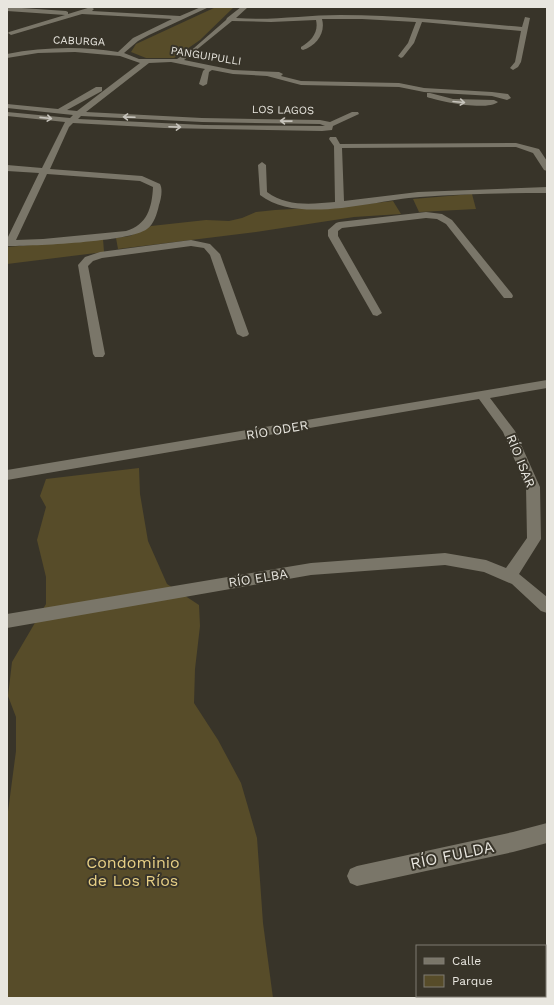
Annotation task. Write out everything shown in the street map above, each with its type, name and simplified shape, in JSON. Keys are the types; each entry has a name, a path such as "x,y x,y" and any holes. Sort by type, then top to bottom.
{"street":[{"path":"56,7 83,12"},
{"path":"11,32 96,7"},
{"path":"119,54 125,47 137,38 206,7"},
{"path":"179,61 196,49 229,19 245,7"},
{"path":"7,9 182,18"},
{"path":"229,19 269,22 358,17 526,29"},
{"path":"303,48 309,45 318,35 321,29 319,18"},
{"path":"513,68 518,62 526,29 527,18"},
{"path":"401,56 411,44 419,21"},
{"name":"CABURGA","path":"7,55 57,50 130,55 142,61"},
{"path":"58,112 95,91 142,61"},
{"path":"7,168 44,171 142,180 157,186 157,192 148,223 138,230 112,236 43,242 8,243 44,171 62,134 71,121 78,114 107,93 142,61"},
{"name":"PANGUIPULLI","path":"142,61 179,61 246,74 270,75 300,83 399,85 424,90 492,94 505,96 507,98 497,102 484,103 447,101 428,94 424,90"},
{"path":"203,84 206,71 210,68"},
{"path":"95,91 107,93"},
{"name":"LOS LAGOS","path":"7,106 78,114 326,127"},
{"name":"LOS LAGOS","path":"7,114 71,121 192,128 306,125"},
{"path":"340,204 338,146 326,127 355,114"},
{"path":"338,146 516,145 536,151 547,168"},
{"path":"262,165 263,194 274,202 299,206 340,204 406,207 446,219 508,296"},
{"path":"377,313 333,236 332,232 336,227 406,207 482,191 547,190"},
{"path":"112,236 115,253"},
{"path":"98,354 84,265 92,257 115,253 191,243 211,248 215,254 243,334"},
{"name":"RÍO ODER","path":"7,475 547,384"},
{"name":"RÍO ISAR","path":"482,395 509,431 533,487 534,539 518,565 509,576"},
{"name":"RÍO ELBA","path":"7,622 311,569 445,559 486,566 509,576 517,580 547,606"},
{"name":"RÍO FULDA","path":"357,876 513,842 547,832"}],"green space":[{"path":"216,7 234,7 200,40 174,58 146,58 131,52 136,44"},
{"path":"472,194 476,209 419,212 413,199"},
{"path":"393,201 401,214 354,217 256,232 118,249 116,238 130,236 151,226 206,220 229,221 242,218 256,212 275,210 348,206"},
{"path":"103,239 104,252 7,264 7,247"},
{"name":"Condominio de Los Ríos","path":"139,468 140,494 148,541 167,584 199,605 200,626 195,669 194,703 218,740 241,783 257,838 263,923 273,998 7,998 7,819 16,751 16,717 8,696 12,662 46,604 46,577 37,540 46,507 40,496 46,479"}]}
